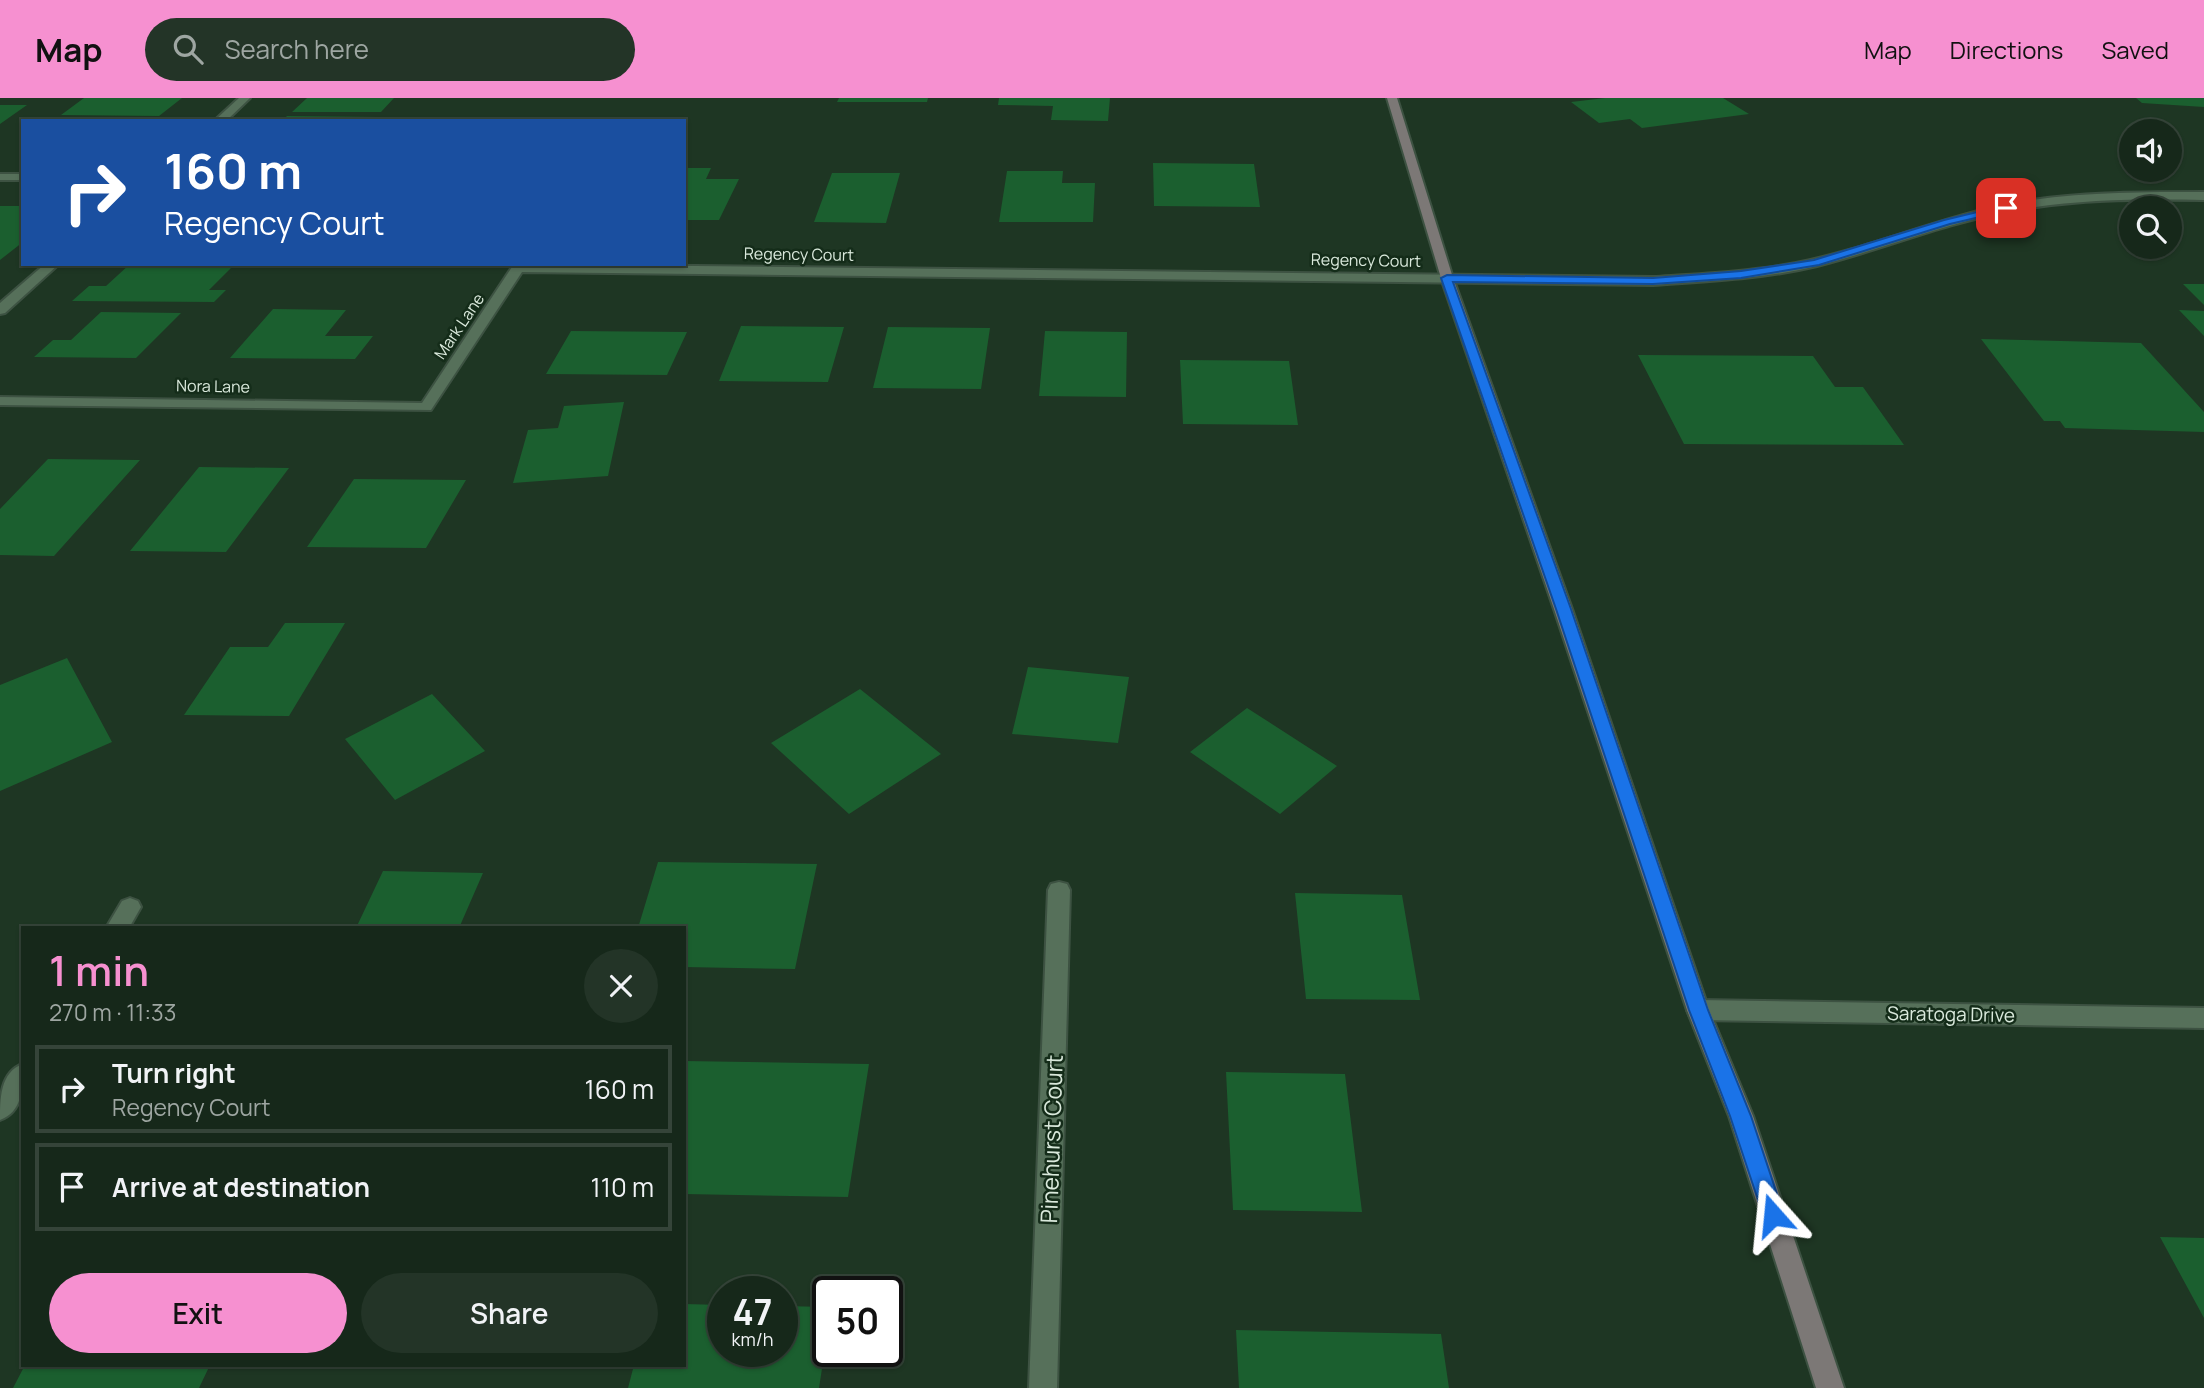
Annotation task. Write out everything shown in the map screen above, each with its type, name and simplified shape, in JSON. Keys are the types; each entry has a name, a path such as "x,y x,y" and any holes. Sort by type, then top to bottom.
{"main road":[{"path":"1392,98 1447,278 1563,609 1698,1010 1741,1116 1830,1388"}],"street":[{"path":"221,119 245,98"},
{"path":"0,177 21,177"},
{"name":"Regency Court","path":"520,266 1653,281 1741,274 1815,263 1947,222 2024,205 2097,197 2204,196"},
{"path":"0,310 51,266"},
{"name":"Mark Lane","path":"426,407 520,266"},
{"name":"Nora Lane","path":"0,401 426,407"},
{"name":"Pinehurst Court","path":"1043,1388 1059,890"},
{"path":"118,926 130,907"},
{"name":"Saratoga Drive","path":"1698,1010 2204,1018"},
{"path":"0,1109 21,1077"}],"building":[{"path":"84,98 182,98 159,116 61,115"},
{"path":"307,98 394,98 381,112 292,112"},
{"path":"839,98 928,98 927,102 837,102"},
{"path":"999,98 1110,98 1108,121 1051,120 1053,106 998,105"},
{"path":"1605,98 1723,98 1749,114 1642,128 1630,119 1599,123 1571,102"},
{"path":"2136,98 2204,98 2204,107 2142,103"},
{"path":"0,105 27,105 0,124"},
{"path":"287,116 381,117 380,119 284,119"},
{"path":"1153,163 1254,164 1260,207 1154,206"},
{"path":"686,168 711,168 706,179 739,179 719,220 686,220"},
{"path":"1007,171 1063,171 1062,183 1095,183 1093,222 999,222"},
{"path":"832,173 900,173 886,223 814,222"},
{"path":"0,206 21,206 21,244 0,260"},
{"path":"128,266 233,266 209,290 226,290 214,302 72,301 89,286 106,286"},
{"path":"2183,284 2204,284 2204,305"},
{"path":"273,309 346,310 325,336 373,336 355,359 230,358"},
{"path":"2179,310 2204,311 2204,336"},
{"path":"101,312 181,313 136,358 34,357 53,340 71,340"},
{"path":"741,326 844,327 828,382 719,381"},
{"path":"888,327 990,328 981,389 873,388"},
{"path":"571,331 687,332 667,375 546,374"},
{"path":"1045,331 1127,332 1126,397 1039,396"},
{"path":"1981,339 2141,343 2204,412 2204,432 2065,428 2060,421 2044,421"},
{"path":"1638,355 1813,356 1835,387 1863,387 1904,445 1684,444"},
{"path":"1180,360 1289,361 1298,425 1183,424"},
{"path":"624,402 608,476 513,483 528,430 558,428 564,406"},
{"path":"48,459 140,460 54,556 0,555 0,509"},
{"path":"199,467 289,468 226,552 130,551"},
{"path":"354,479 466,480 426,548 307,547"},
{"path":"285,623 345,623 289,716 184,715 230,647 268,647"},
{"path":"67,658 112,742 0,791 0,685"},
{"path":"1028,667 1129,677 1118,743 1012,734"},
{"path":"860,689 941,754 849,814 771,743"},
{"path":"432,694 485,751 395,800 345,739"},
{"path":"1247,708 1337,766 1280,814 1190,752"},
{"path":"658,862 817,864 795,969 686,967 686,926 639,926"},
{"path":"383,871 483,873 460,926 357,926"},
{"path":"1295,893 1402,895 1420,1000 1306,999"},
{"path":"686,1061 869,1064 848,1197 686,1194"},
{"path":"1226,1072 1345,1074 1362,1212 1233,1210"},
{"path":"2160,1237 2204,1238 2204,1318"},
{"path":"686,1304 707,1305 707,1367 798,1367 798,1306 812,1307 812,1367 822,1367 819,1388 628,1388 633,1367 686,1367"},
{"path":"1236,1330 1441,1334 1449,1388 1239,1388"},
{"path":"24,1367 209,1367 199,1388 13,1388"}],"route":[{"path":"1773,1215 1741,1116 1698,1010 1563,609 1447,278 1653,281 1741,274 1815,263 1947,222 2006,208"}]}
